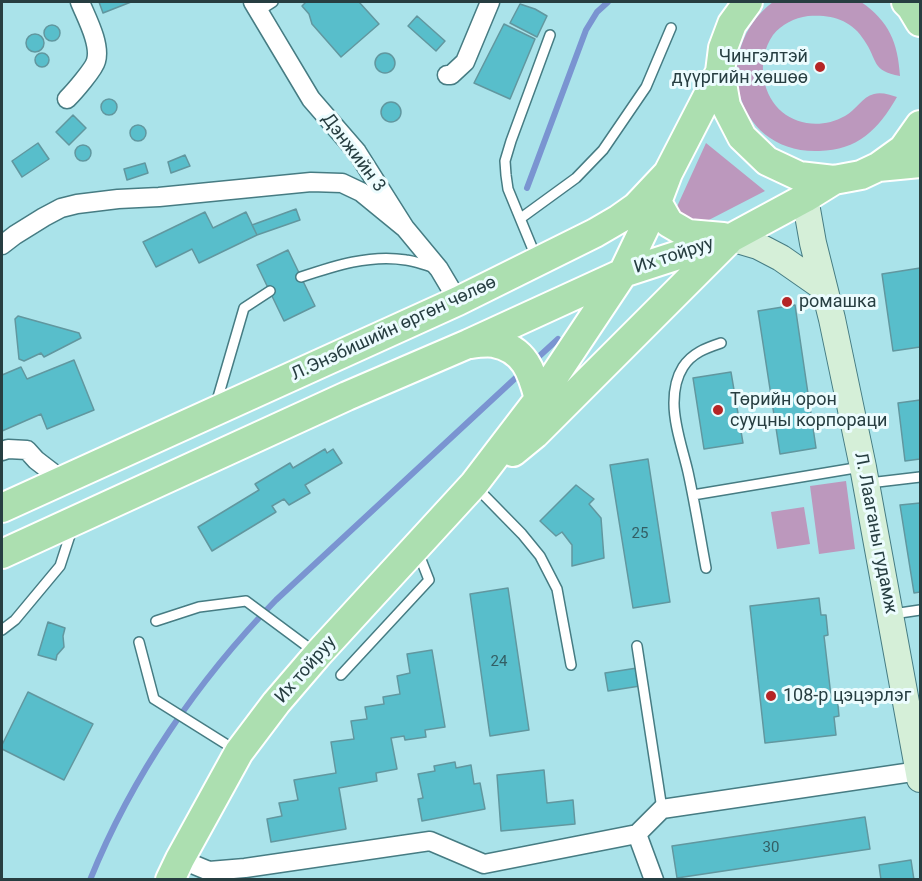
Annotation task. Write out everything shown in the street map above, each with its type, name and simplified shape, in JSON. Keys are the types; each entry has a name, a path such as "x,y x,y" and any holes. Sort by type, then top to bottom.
{"main road":[{"path":"748,2 732,13 723,48 720,72 726,106 742,137 767,161 799,176 834,180 861,175 878,167 903,148 921,125"},
{"name":"Л.Энэбишийн өргөн чөлөө","path":"2,508 458,301 595,233 636,207 668,173 720,72"},
{"path":"878,167 921,163"},
{"path":"2,554 623,273 657,202 668,173"},
{"name":"Их тойруу","path":"175,869 239,752 276,703 318,654 474,484 539,399 623,273 731,238 806,198 834,180"},
{"name":"Л. Лааганы гудамж","path":"806,198 813,243 832,319 865,475 920,775"},
{"path":"657,202 669,223 688,234 731,238 758,246 781,258 824,288"},
{"name":"Их тойруу","path":"474,484 535,435 731,238"},
{"path":"468,344 493,343 507,347 517,354 526,363 539,399"}],"street":[{"path":"67,99 96,63 97,50 93,34 80,2"},
{"path":"447,75 451,75 465,62 490,2"},
{"name":"Дэнжийн 3","path":"262,5 311,99 357,152 405,228 439,269 458,301"},
{"path":"2,245 44,217 61,208 77,204 311,182 342,183 361,192 405,228"},
{"path":"2,451 27,450 62,480"},
{"path":"175,869 236,869 430,840 484,864 637,834 662,808 920,775"},
{"path":"637,834 654,879"}],"lane":[{"path":"521,218 576,178 603,150 646,87 671,28"},
{"path":"538,262 508,189 505,161 550,35"},
{"path":"301,277 340,264 374,259 405,260 439,269"},
{"path":"214,412 244,308 270,291"},
{"path":"706,568 693,495 675,417 675,388 683,367 691,358 700,351 721,344"},
{"path":"693,495 865,475 921,477"},
{"path":"474,484 540,556 557,589 571,665"},
{"path":"2,630 15,620 60,567 74,521"},
{"path":"341,675 429,580 416,547"},
{"path":"156,621 199,606 246,601 318,654"},
{"path":"890,614 921,610"},
{"path":"139,642 154,699 239,752"},
{"path":"637,646 662,808"}],"shaded area":[{"path":"773,2 861,2 871,9 885,25 897,53 900,76 880,68 859,33 847,23 833,17 803,17 784,25 773,35 764,56 764,79 774,104 783,113 806,123 819,124 845,116 874,94 897,97 890,109 866,136 845,147 833,150 819,151 790,147 767,136 750,118 740,96 737,71 741,46 753,22"},
{"path":"706,143 765,191 703,223 683,228 675,211"},
{"path":"846,481 855,549 819,554 810,486"},
{"path":"804,507 810,544 777,549 771,512"}],"building":[{"path":"99,2 131,2 103,13"},
{"path":"306,2 359,2 379,24 341,57 312,24 309,14 302,6"},
{"path":"520,4 547,16 537,37 510,23"},
{"path":"417,16 445,41 436,51 408,26"},
{"path":"504,24 535,39 510,99 474,83"},
{"path":"52,25 60,33 52,41 44,33"},
{"path":"35,34 41,37 44,43 41,49 35,52 29,49 26,43 29,37"},
{"path":"42,53 47,55 49,60 47,65 42,67 37,65 35,60 37,55"},
{"path":"385,53 392,56 395,63 392,70 385,73 378,70 375,63 378,56"},
{"path":"106,99 112,99 117,107 115,113 106,115 101,110 101,104"},
{"path":"391,102 398,105 401,112 398,119 391,122 384,119 381,112 384,105"},
{"path":"73,115 86,128 69,145 56,132"},
{"path":"135,125 141,125 146,133 144,139 135,141 130,136 130,130"},
{"path":"38,143 49,159 22,177 12,161"},
{"path":"80,145 86,145 91,153 89,159 80,161 75,156 75,150"},
{"path":"185,155 190,166 171,173 168,162"},
{"path":"145,163 148,173 127,180 124,169"},
{"path":"296,209 300,220 257,235 252,225"},
{"path":"205,212 213,228 246,212 257,235 199,263 192,249 156,267 143,242"},
{"path":"288,250 315,306 284,321 257,265"},
{"path":"920,268 920,347 893,351 882,274"},
{"path":"795,305 816,448 780,454 758,311"},
{"path":"18,316 79,333 81,338 44,357 41,353 24,361 19,359 15,319"},
{"path":"74,360 94,410 47,429 41,414 2,431 2,375 21,367 27,379"},
{"name":"Төрийн орон сууцны корпораци","path":"731,372 743,443 704,449 693,378"},
{"path":"920,400 920,459 905,461 898,403"},
{"path":"325,449 327,453 333,449 342,463 305,485 310,493 289,505 284,499 272,506 276,512 212,551 198,527 259,490 255,484 290,463 293,468"},
{"path":"648,459 670,602 633,608 610,465"},
{"path":"576,485 594,499 589,504 601,518 604,558 572,566 572,545 562,532 556,536 540,521"},
{"path":"920,503 920,592 914,593 900,505"},
{"path":"508,588 529,730 490,736 470,594"},
{"path":"819,598 821,615 826,615 828,635 824,636 831,696 837,695 839,716 834,717 836,735 765,743 750,606"},
{"path":"48,622 65,628 64,647 56,660 38,655"},
{"path":"432,650 445,727 425,730 426,737 405,740 404,736 391,738 397,769 376,773 377,781 339,788 346,829 271,842 267,819 282,816 279,803 298,800 294,780 336,773 331,742 354,739 351,721 367,719 365,707 384,704 383,697 400,694 397,676 410,673 407,654"},
{"path":"637,668 640,686 608,691 605,673"},
{"path":"28,692 93,724 64,780 2,749"},
{"path":"455,762 456,768 471,765 474,784 480,783 485,809 422,821 418,799 423,798 418,774 435,771 434,766"},
{"path":"544,770 547,803 573,800 575,824 501,831 497,775"},
{"path":"865,817 870,849 677,878 672,846"},
{"path":"911,860 914,880 881,880 879,865"}],"waterway":[{"path":"527,188 586,30 597,12 608,2"},
{"path":"534,361 558,339"},
{"path":"90,880 107,841 147,767 194,696 247,631 276,600 522,372"}],"place":[{"name":"Чингэлтэй дүүргийн хөшөө","path":"820,67"},
{"name":"ромашка","path":"787,302"},
{"name":"Төрийн орон сууцны корпораци","path":"718,410"},
{"name":"108-р цэцэрлэг","path":"771,696"}]}
